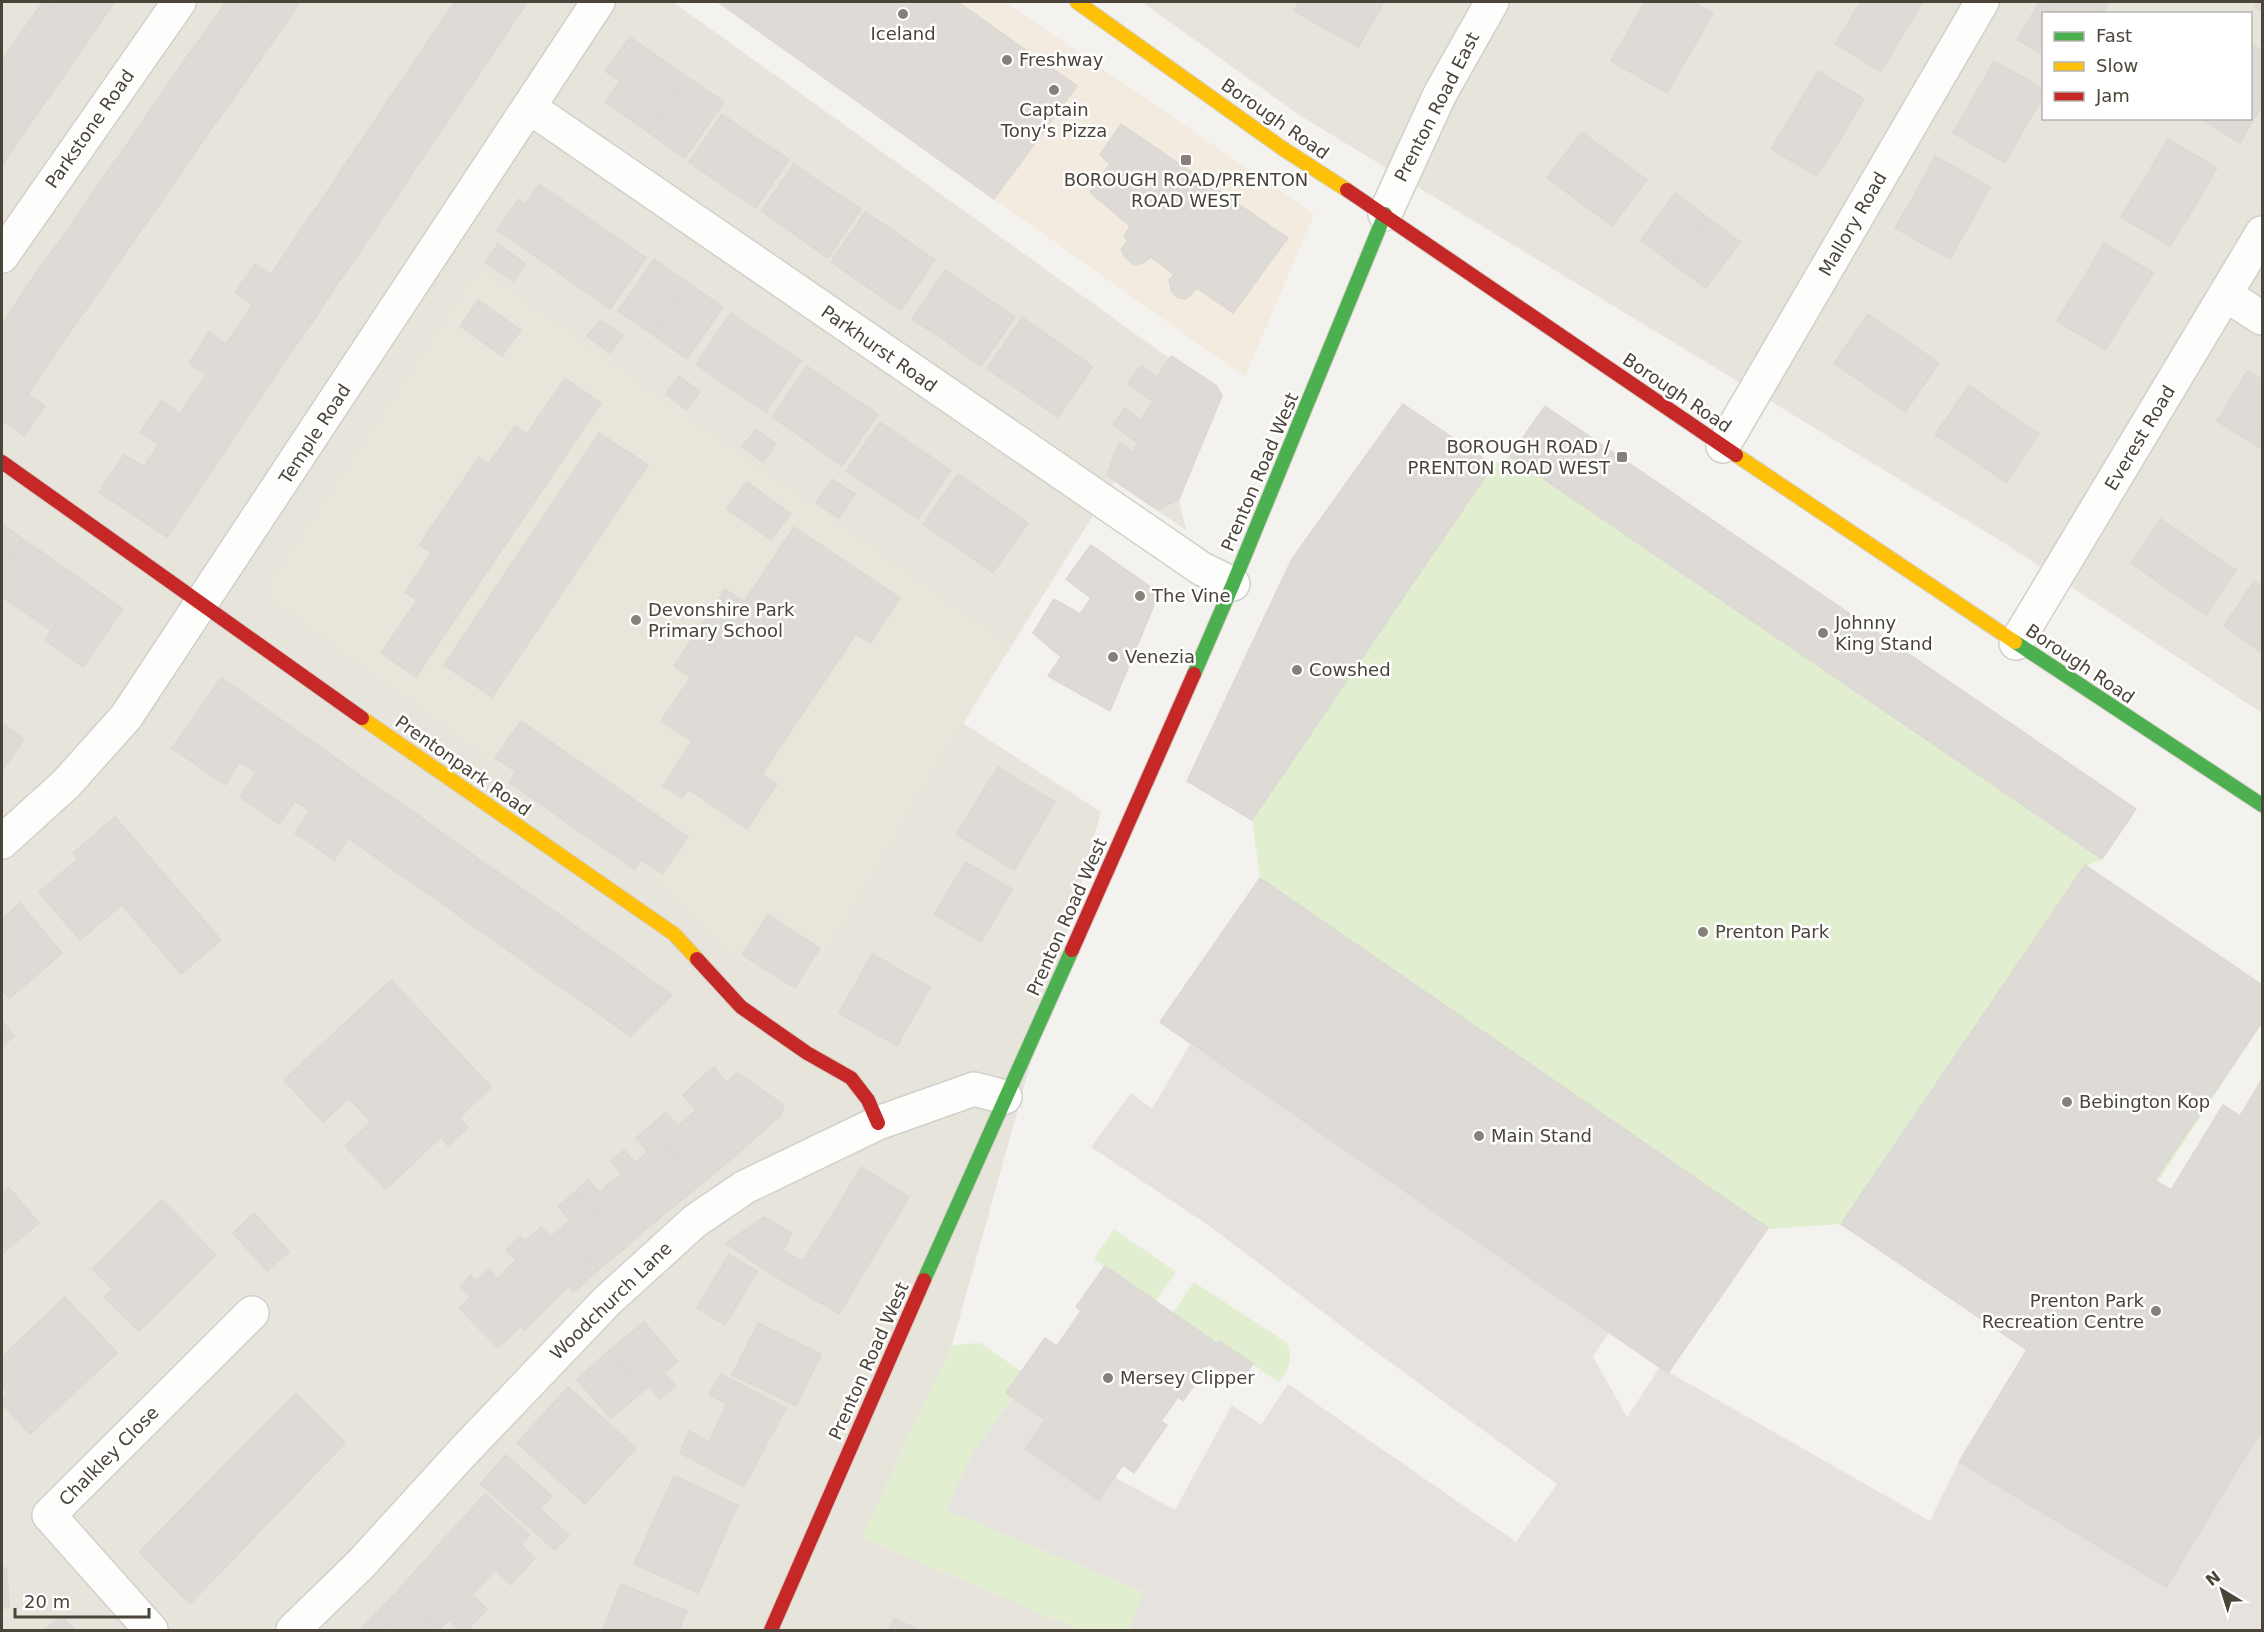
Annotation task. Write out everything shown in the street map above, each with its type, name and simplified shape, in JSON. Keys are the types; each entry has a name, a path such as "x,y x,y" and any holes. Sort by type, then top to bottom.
{"street":[{"name":"Parkstone Road","path":"2,256 179,2"},
{"name":"Temple Road","path":"2,842 66,784 126,717 598,2"},
{"name":"Borough Road","path":"1077,2 1282,148 1385,214 1723,446 2179,752 2262,805"},
{"name":"Prenton Road East","path":"1385,214 1440,94 1492,2"},
{"name":"Mallory Road","path":"1723,446 1982,2"},
{"name":"Parkhurst Road","path":"529,107 1202,569 1233,584"},
{"name":"Prenton Road West","path":"771,1630 1233,584 1385,214"},
{"name":"Everest Road","path":"2016,643 2262,233"},
{"path":"2226,295 2262,318"},
{"name":"Prentonpark Road","path":"2,462 45,490 202,604 674,934 741,1007 807,1053 851,1078 868,1100 878,1123"},
{"name":"Woodchurch Lane","path":"293,1630 361,1564 462,1453 607,1301 695,1221 745,1187 878,1123 974,1089 1005,1097"},
{"name":"Chalkley Close","path":"151,1630 50,1515 252,1313"}],"shaded area":[{"path":"2,2 673,2 1222,396 1179,499 1186,530 1114,482 963,723 1101,812 952,1345 862,1537 1080,1630 2,1630"},
{"path":"723,2 1005,2 1314,214 1245,377 994,199"},
{"path":"1142,2 2262,2 2262,713 2009,546 1299,115"},
{"name":"Devonshire Park Primary School","path":"479,267 1011,645 799,1000 731,954 669,892 262,594"},
{"path":"1190,1044 1609,1332 1593,1357 1627,1417 1660,1367 1930,1521 1959,1462 2166,1587 2261,1431 2262,1630 1128,1630 1144,1592 946,1510 974,1451 1013,1398 1045,1420 1025,1449 1098,1500 1114,1477 1175,1510 1232,1405 1261,1425 1288,1384 1516,1542 1557,1484 1369,1347 1208,1225 1091,1147 1131,1093 1152,1109"}],"green space":[{"name":"Prenton Park","path":"1403,404 1493,465 1510,456 1545,406 2136,809 2102,859 2086,866 2262,985 2262,1023 2163,1174 2036,1356 1841,1224 1768,1229 1668,1373 1160,1022 1260,878 1252,820 1187,781 1292,559"},
{"path":"1114,1229 1176,1272 1156,1300 1094,1259"},
{"path":"1194,1282 1287,1343 1290,1360 1279,1383 1221,1341 1218,1344 1173,1312"},
{"path":"980,1343 1021,1371 1006,1393 1013,1398 974,1451 946,1510 1144,1592 1128,1630 1080,1630 862,1537 952,1345"}],"building":[{"path":"43,2 47,2 93,33 72,64 23,30"},
{"path":"47,2 112,2 114,3 93,33"},
{"path":"226,2 240,2 281,30 260,60 210,25"},
{"path":"240,2 300,2 281,30"},
{"path":"455,2 504,2 521,12 500,43 450,9"},
{"path":"504,2 528,2 521,12"},
{"path":"718,2 958,2 1077,86 994,199"},
{"path":"1299,2 1384,2 1358,47 1294,11"},
{"path":"1645,2 1692,2 1713,13 1690,53 1634,21"},
{"path":"1861,2 1923,2 1904,33 1858,6"},
{"path":"2039,2 2109,2 2103,12 2051,12 2038,4"},
{"path":"2262,2 2262,11 2255,7"},
{"path":"2038,4 2051,12 2042,12 2042,54 2017,40"},
{"path":"1858,6 1904,33 1881,72 1835,44"},
{"path":"450,9 500,43 480,73 429,39"},
{"path":"1634,21 1690,53 1667,93 1611,61"},
{"path":"210,25 260,60 239,91 188,55"},
{"path":"23,30 72,64 51,94 2,60"},
{"path":"630,37 687,77 648,132 605,102 620,81 605,71"},
{"path":"429,39 480,73 459,104 409,70"},
{"path":"2252,44 2262,51 2262,103 2252,97"},
{"path":"188,55 239,91 217,121 167,86"},
{"path":"2,60 51,94 30,124 2,105"},
{"path":"1994,61 2042,88 2042,98 2025,127 1974,97"},
{"path":"409,70 459,104 439,134 388,100"},
{"path":"1818,71 1864,99 1841,138 1795,110"},
{"path":"687,77 724,102 685,158 648,132"},
{"path":"167,86 217,121 196,151 146,116"},
{"path":"1974,97 2025,127 2005,163 1953,133"},
{"path":"2252,98 2262,105 2240,143 2203,120 2252,120"},
{"path":"388,100 439,134 418,164 368,131"},
{"path":"2,105 30,124 9,155 2,150"},
{"path":"1795,110 1841,138 1817,176 1771,149"},
{"path":"722,114 755,137 722,185 689,162"},
{"path":"146,116 196,151 175,182 125,147"},
{"path":"1121,124 1288,238 1233,313 1197,288 1186,299 1178,298 1171,291 1169,280 1174,275 1151,257 1143,263 1134,265 1125,257 1121,249 1128,241 1124,237 1130,226 1090,192 1110,164 1100,155"},
{"path":"368,131 418,164 398,195 347,161"},
{"path":"1582,132 1614,156 1580,202 1547,178"},
{"path":"755,137 789,159 756,208 722,185"},
{"path":"2168,139 2217,168 2194,207 2145,178"},
{"path":"125,147 175,182 154,212 104,176"},
{"path":"2,150 9,155 2,166"},
{"path":"1614,156 1647,180 1612,226 1580,202"},
{"path":"1935,156 1990,187 1970,223 1916,192"},
{"path":"347,161 398,195 377,226 327,192"},
{"path":"794,164 827,187 795,235 761,211"},
{"path":"104,176 154,212 133,242 83,207"},
{"path":"2145,178 2194,207 2170,246 2121,217"},
{"path":"539,184 593,221 558,272 497,230 519,199 526,204"},
{"path":"827,187 861,209 828,258 795,235"},
{"path":"327,192 377,226 357,256 306,222"},
{"path":"1916,192 1970,223 1950,259 1895,228"},
{"path":"1675,193 1708,218 1673,264 1641,240"},
{"path":"83,207 133,242 112,272 62,238"},
{"path":"865,212 901,236 866,286 831,262"},
{"path":"1708,218 1740,242 1706,288 1673,264"},
{"path":"593,221 646,258 610,309 558,272"},
{"path":"306,222 357,256 336,286 286,252"},
{"path":"901,236 935,260 901,310 866,286"},
{"path":"62,238 112,272 91,303 40,267"},
{"path":"2104,243 2153,273 2129,312 2081,282"},
{"path":"498,244 526,264 514,281 485,262"},
{"path":"286,252 336,286 312,323 245,278 255,264 271,275"},
{"path":"654,259 688,283 653,335 618,311"},
{"path":"40,267 91,303 69,333 19,298"},
{"path":"945,270 980,294 947,342 912,319"},
{"path":"245,278 312,323 289,355 241,322 252,304 235,293"},
{"path":"2081,282 2129,312 2105,350 2057,321"},
{"path":"688,283 723,307 687,359 653,335"},
{"path":"980,294 1015,317 981,366 947,342"},
{"path":"19,298 69,333 49,363 2,330 2,324"},
{"path":"478,300 521,330 502,356 460,326"},
{"path":"731,313 766,337 730,388 696,364"},
{"path":"1868,314 1903,338 1869,387 1834,363"},
{"path":"1022,317 1058,342 1023,393 987,369"},
{"path":"600,320 623,336 610,353 587,336"},
{"path":"241,322 289,355 264,393 198,349 209,332 226,344"},
{"path":"2,330 49,363 28,394 2,375"},
{"path":"766,337 801,361 766,412 730,388"},
{"path":"1903,338 1939,363 1905,412 1869,387"},
{"path":"1058,342 1093,367 1058,417 1023,393"},
{"path":"198,349 264,393 242,425 194,392 206,375 189,363"},
{"path":"1171,356 1217,386 1222,396 1179,499 1158,510 1107,475 1119,442 1133,453 1137,443 1113,424 1125,408 1140,420 1153,402 1128,383 1141,366 1157,377"},
{"path":"807,366 842,390 807,441 772,417"},
{"path":"2247,371 2262,380 2262,427 2252,443 2217,421"},
{"path":"2,375 45,406 24,436 2,420"},
{"path":"679,376 700,392 687,410 666,394"},
{"path":"565,378 601,403 416,677 381,653 417,600 405,592 432,553 419,545 479,457 489,464 515,426 527,434"},
{"path":"1969,385 2004,410 1971,458 1935,435"},
{"path":"842,390 878,414 842,466 807,441"},
{"path":"194,392 242,425 218,462 151,416 161,400 180,414"},
{"name":"Cowshed","path":"1403,404 1493,465 1252,820 1187,781 1292,559"},
{"name":"Johnny King Stand","path":"1545,406 2136,809 2102,859 1510,456"},
{"path":"2004,410 2039,434 2006,483 1971,458"},
{"path":"151,416 218,462 196,494 147,462 159,444 140,432"},
{"path":"880,422 915,446 882,495 846,471"},
{"path":"2262,427 2262,449 2252,443"},
{"path":"756,429 776,444 763,462 742,447"},
{"path":"599,433 648,465 492,697 444,665"},
{"path":"915,446 951,470 918,519 882,495"},
{"path":"124,455 144,467 147,462 196,494 167,537 99,492"},
{"path":"958,474 993,498 958,548 923,524"},
{"path":"832,479 855,494 839,518 816,503"},
{"path":"747,482 791,514 771,540 727,509"},
{"path":"993,498 1028,523 993,573 958,548"},
{"path":"2161,519 2199,545 2168,589 2131,563"},
{"path":"2,524 23,539 2,570"},
{"path":"794,527 900,598 870,643 856,634 762,774 777,784 747,829 688,789 682,798 663,786 692,741 661,721 691,677 674,666 725,589 744,602"},
{"path":"23,539 55,561 21,610 2,597 2,570"},
{"path":"1091,545 1159,593 1110,711 1048,676 1061,657 1033,633 1054,599 1080,614 1091,598 1066,579"},
{"path":"2199,545 2236,570 2206,615 2168,589"},
{"path":"55,561 86,583 52,631 21,610"},
{"path":"2254,581 2262,587 2261,652 2224,626"},
{"path":"86,583 123,609 83,667 45,640"},
{"path":"221,678 279,718 246,766 240,762 225,785 172,748"},
{"path":"279,718 310,740 260,811 240,797 256,773 246,766"},
{"path":"521,721 688,837 662,874 641,860 635,870 509,782 516,772 495,758"},
{"path":"2,723 24,739 2,771"},
{"path":"310,740 336,758 303,806 295,801 279,824 260,811"},
{"path":"336,758 364,778 316,847 295,833 310,811 303,806"},
{"path":"998,767 1055,802 1014,870 956,834"},
{"path":"364,778 387,794 353,842 349,838 334,860 316,847"},
{"path":"387,794 418,815 384,863 353,842"},
{"path":"418,815 448,837 415,885 384,863"},
{"path":"115,817 221,940 181,974 122,905 80,940 39,892 78,859 73,853"},
{"path":"448,837 479,859 446,906 415,885"},
{"path":"479,859 510,880 476,928 446,906"},
{"path":"966,862 1012,889 981,942 934,914"},
{"name":"Bebington Kop","path":"2085,865 2262,985 2262,1022 2036,1356 1841,1224"},
{"name":"Main Stand","path":"1260,878 1768,1228 1668,1373 1160,1022"},
{"path":"510,880 541,902 506,949 476,928"},
{"path":"541,902 571,923 537,971 506,949"},
{"path":"20,903 62,953 9,999 2,990 2,919"},
{"path":"768,915 820,948 795,988 742,955"},
{"path":"571,923 601,944 568,992 537,971"},
{"path":"601,944 632,966 599,1014 568,992"},
{"path":"872,954 930,987 897,1046 839,1013"},
{"path":"632,966 672,995 630,1036 599,1014"},
{"path":"391,980 491,1087 459,1118 468,1127 448,1146 441,1137 386,1189 345,1146 371,1122 349,1098 323,1122 284,1080"},
{"path":"2,1021 14,1036 2,1047"},
{"path":"714,1067 727,1083 737,1073 784,1105 781,1115 754,1139 701,1078"},
{"path":"701,1078 754,1139 729,1161 690,1115 697,1110 683,1095"},
{"name":"Prenton Park Recreation Centre","path":"2262,1079 2262,1432 2166,1587 1959,1462 2136,1169 2171,1190 2223,1105 2240,1116"},
{"path":"666,1112 678,1126 690,1115 729,1161 700,1185 650,1126"},
{"path":"650,1126 700,1185 673,1207 635,1163 648,1152 636,1138"},
{"path":"624,1150 673,1207 645,1230 607,1185 622,1174 611,1161"},
{"path":"861,1167 909,1197 880,1245 832,1216"},
{"path":"588,1180 600,1193 607,1185 645,1230 626,1247 576,1191"},
{"path":"9,1188 39,1223 3,1253 2,1194"},
{"path":"576,1191 626,1247 598,1270 560,1229 570,1220 558,1206"},
{"path":"162,1200 216,1255 139,1331 104,1297 113,1289 92,1269"},
{"path":"254,1213 289,1252 267,1271 233,1233"},
{"path":"832,1216 880,1245 839,1314 768,1272 726,1243 764,1217 792,1233 783,1251 803,1261"},
{"path":"541,1227 551,1237 560,1229 598,1270 574,1292 526,1240"},
{"path":"520,1236 569,1286 547,1308 508,1268 516,1260 506,1250"},
{"path":"729,1255 757,1271 725,1325 697,1308"},
{"name":"Mersey Clipper","path":"1105,1266 1218,1344 1220,1341 1253,1364 1239,1385 1209,1364 1183,1401 1178,1397 1161,1421 1167,1425 1134,1473 1123,1465 1099,1500 1025,1449 1045,1420 1006,1393 1045,1338 1057,1346 1081,1311 1076,1307"},
{"path":"508,1268 547,1308 525,1330 477,1280 489,1269 498,1279"},
{"path":"471,1275 520,1326 498,1348 459,1308 471,1297 460,1286"},
{"path":"65,1297 117,1353 30,1434 2,1404 2,1398 8,1393 2,1386 2,1357"},
{"path":"644,1322 678,1362 664,1373 676,1386 660,1399 649,1386 643,1391 609,1351"},
{"path":"758,1323 821,1354 796,1406 732,1375"},
{"path":"609,1351 643,1391 611,1419 577,1379"},
{"path":"721,1374 786,1408 764,1449 717,1425 727,1404 709,1395"},
{"path":"568,1387 636,1448 585,1504 517,1443"},
{"path":"296,1393 345,1443 190,1604 139,1552"},
{"path":"717,1425 764,1449 744,1487 680,1453 689,1431 709,1442"},
{"path":"506,1455 552,1496 540,1509 569,1535 555,1550 480,1484"},
{"path":"674,1476 738,1505 718,1549 654,1520"},
{"path":"485,1494 530,1535 521,1545 535,1558 524,1570 465,1516"},
{"path":"465,1516 524,1570 511,1585 495,1570 486,1580 442,1541"},
{"path":"654,1520 718,1549 698,1593 634,1564"},
{"path":"442,1541 486,1580 472,1595 487,1609 478,1619 419,1567"},
{"path":"419,1567 478,1619 467,1630 460,1630 449,1620 439,1630 397,1592"},
{"path":"2,1568 7,1568 9,1608 2,1608"},
{"path":"621,1584 687,1611 679,1630 609,1630 603,1628"},
{"path":"397,1592 439,1630 394,1630 376,1613"},
{"path":"376,1613 394,1630 360,1630"},
{"path":"61,1616 75,1630 45,1630"},
{"path":"894,1619 920,1630 888,1630"}],"traffic: fast":[{"path":"1194,674 1385,214"},
{"path":"2015,642 2262,805"},
{"path":"924,1280 1072,950"}],"traffic: slow":[{"path":"1077,2 1282,148 1347,190"},
{"path":"1736,455 2015,642"},
{"path":"362,718 674,934 697,959"}],"traffic: jam":[{"path":"1347,190 1736,455"},
{"path":"2,462 362,718"},
{"path":"1072,950 1194,674"},
{"path":"697,959 741,1007 807,1053 851,1078 868,1100 878,1123"},
{"path":"771,1630 924,1280"}],"place":[{"name":"Iceland","path":"903,14"},
{"name":"Freshway","path":"1007,60"},
{"name":"Captain Tony's Pizza","path":"1054,90"},
{"name":"BOROUGH ROAD/PRENTON ROAD WEST","path":"1186,160"},
{"name":"BOROUGH ROAD / PRENTON ROAD WEST","path":"1622,457"},
{"name":"The Vine","path":"1140,596"},
{"name":"Devonshire Park Primary School","path":"636,620"},
{"name":"Johnny King Stand","path":"1823,633"},
{"name":"Venezia","path":"1113,657"},
{"name":"Cowshed","path":"1297,670"},
{"name":"Prenton Park","path":"1703,932"},
{"name":"Bebington Kop","path":"2067,1102"},
{"name":"Main Stand","path":"1479,1136"},
{"name":"Prenton Park Recreation Centre","path":"2156,1311"},
{"name":"Mersey Clipper","path":"1108,1378"}]}
